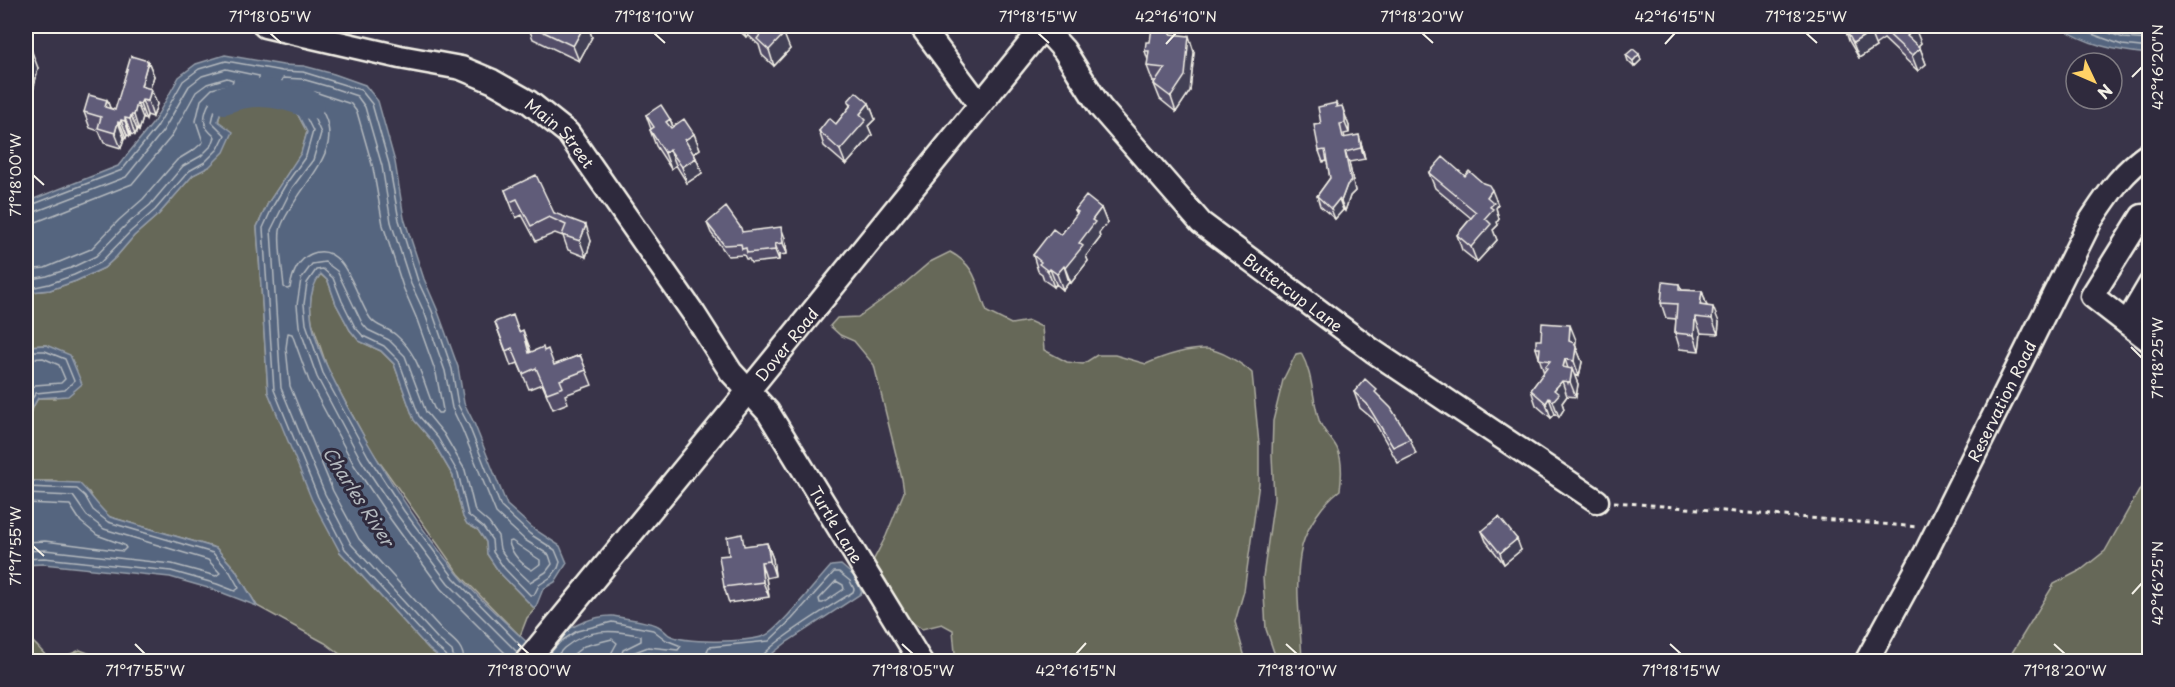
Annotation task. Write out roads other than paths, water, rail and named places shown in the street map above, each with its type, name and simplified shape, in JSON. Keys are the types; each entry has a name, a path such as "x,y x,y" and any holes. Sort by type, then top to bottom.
{"street":[{"name":"Main Street","path":"265,26 400,57 461,68 492,81 529,102 574,140 694,314 731,372 749,390"},
{"path":"921,26 980,105"},
{"name":"Dover Road","path":"526,662 1044,26"},
{"name":"Buttercup Lane","path":"1044,26 1064,50 1100,107 1201,223 1373,351 1597,501"},
{"name":"Reservation Road","path":"1866,662 1938,528 2091,220 2129,167 2150,153"},
{"path":"2150,220 2142,216 2092,296 2150,341"},
{"path":"2073,255 2106,274"},
{"path":"2127,323 2150,284"},
{"name":"Turtle Lane","path":"749,390 768,412 921,662"}],"water":[{"path":"2060,26 2149,26 2149,54 2114,49 2091,42 2069,33"},
{"path":"225,55 283,65 304,66 334,74 365,85 378,101 395,162 404,218 424,279 458,367 464,403 507,505 534,529 560,546 567,563 555,582 543,589 535,609 499,572 487,554 486,542 478,530 467,524 463,517 453,476 433,442 414,420 394,364 381,351 359,341 350,330 336,304 328,281 321,274 311,296 314,333 326,365 347,406 412,514 467,584 533,648 592,619 613,616 655,625 669,635 688,640 731,641 764,636 788,615 831,566 841,565 855,577 862,593 787,642 763,661 736,661 648,653 628,662 445,662 429,649 340,552 312,500 268,392 257,227 268,203 301,153 307,132 298,115 268,90 239,106 221,110 218,121 233,132 224,152 209,167 193,175 159,214 134,236 116,257 104,268 76,281 50,290 31,292 26,296 26,202 118,166 153,123 179,77 196,64"},
{"path":"46,345 70,355 82,384 68,396 38,398 31,410 26,430 26,346"},
{"path":"26,481 79,483 110,517 216,548 235,569 257,606 215,590 170,577 43,564 26,565"}],"waterway":[{"name":"Charles River","path":"224,100 246,94 268,93 289,97 310,105"}]}
